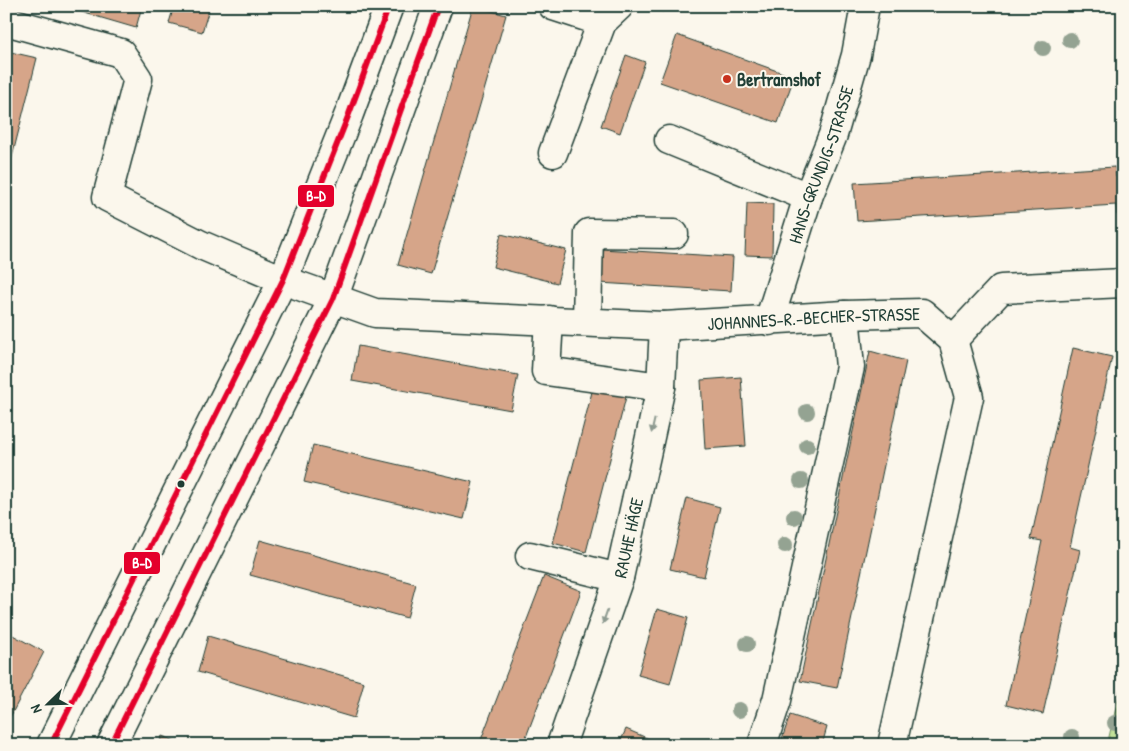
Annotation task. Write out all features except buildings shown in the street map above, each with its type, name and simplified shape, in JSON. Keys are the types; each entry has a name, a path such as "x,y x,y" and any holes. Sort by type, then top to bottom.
{"street":[{"path":"50,745 284,280 389,6"},
{"path":"111,745 334,299 438,6"},
{"path":"553,6 610,14 553,153"},
{"name":"HANS-GRUNDIG-STRASSE","path":"769,321 808,197 833,134 856,55 865,6"},
{"name":"JOHANNES-R.-BECHER-STRASSE","path":"6,21 121,53 138,79 107,197 202,245 284,280 375,313 664,326 845,315 922,313 953,340"},
{"path":"669,140 808,197"},
{"path":"587,322 589,233 674,234"},
{"path":"892,745 970,396 953,340 1001,289 1123,283"},
{"path":"762,745 777,700 850,367 845,315"},
{"path":"549,320 546,371 661,387"},
{"name":"RAUHE HÄGE","path":"561,745 619,578 661,387 664,326"},
{"path":"530,556 619,578"}],"green space":[{"path":"1123,678 1123,745 1107,745"}],"transit line":[{"name":"B-D","path":"51,745 283,280 349,114 389,6"},
{"name":"B-D","path":"111,745 333,299 438,6"}],"place":[{"name":"Bertramshof","path":"727,79"}]}
